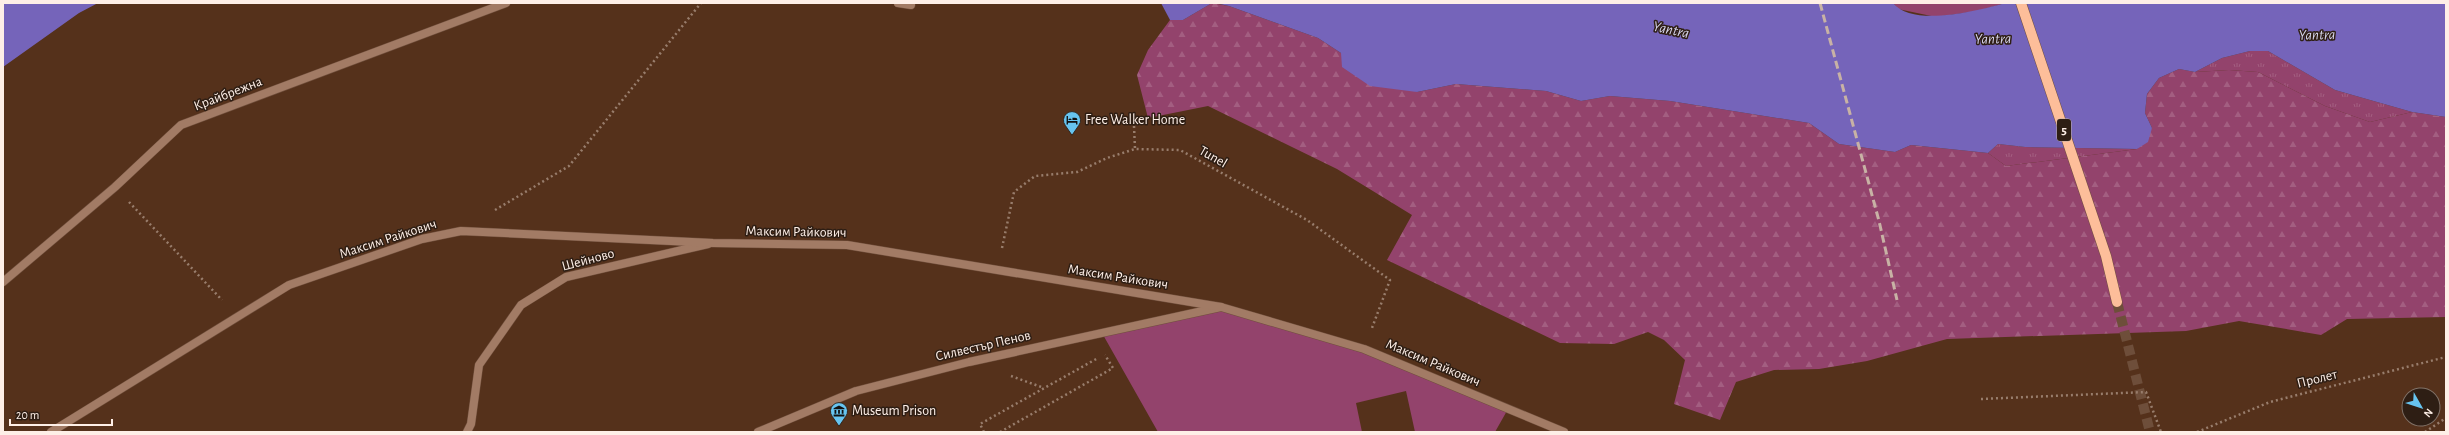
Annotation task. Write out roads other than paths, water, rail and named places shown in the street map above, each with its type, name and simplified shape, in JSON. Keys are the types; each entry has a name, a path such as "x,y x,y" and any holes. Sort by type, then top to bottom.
{"main road":[{"name":"5","path":"2021,3 2106,256 2117,302"}],"street":[{"name":"Крайбрежна","path":"3,282 115,187 181,125 506,3"},
{"path":"898,3 911,5"},
{"name":"Максим Райкович","path":"51,432 289,286 422,239 460,231 713,243 847,245 1221,307 1364,349 1564,432"},
{"name":"Шейново","path":"467,432 471,424 479,365 520,305 566,277 713,243"},
{"name":"Силвестър Пенов","path":"758,432 856,390 969,362 1221,307"}],"water":[{"path":"3,3 98,3 79,13 3,67"},
{"path":"1161,3 1212,3 1183,20 1170,20"},
{"name":"Yantra","path":"1215,3 1893,3 1902,10 1915,15 1930,16 1964,13 2006,3 2446,3 2446,117 2412,112 2335,90 2268,51 2250,51 2222,58 2195,72 2179,69 2159,78 2147,94 2145,113 2152,128 2148,142 2137,149 2025,147 1998,144 1988,153 1911,145 1895,152 1839,144 1809,123 1670,101 1610,96 1581,101 1546,91 1456,84 1417,92 1370,86 1342,67 1341,53 1318,38 1229,6"}],"tunnel":[{"path":"2117,302 2150,432"}],"railway":[{"path":"1820,3 1879,221 1897,300"}],"place":[{"name":"Free Walker Home","path":"1072,135"},
{"name":"Museum Prison","path":"839,426"}]}
